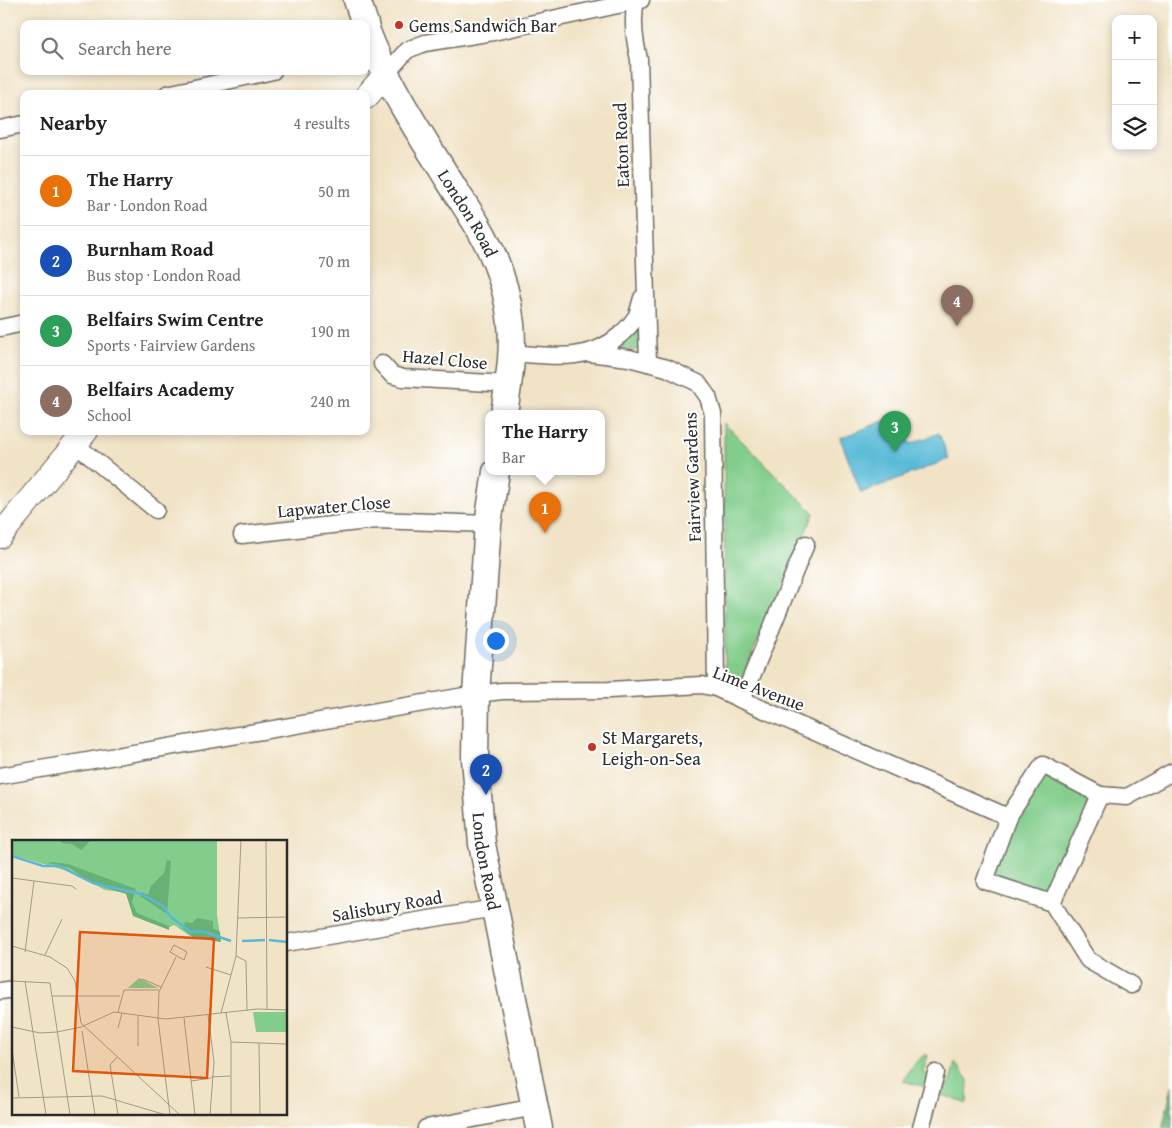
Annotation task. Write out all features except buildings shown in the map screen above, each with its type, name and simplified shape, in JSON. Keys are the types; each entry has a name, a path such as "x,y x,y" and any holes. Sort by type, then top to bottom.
{"main road":[{"path":"357,0 363,20"},
{"name":"London Road","path":"370,39 386,74 411,119 484,238 499,272 511,323 512,354 505,410"},
{"name":"London Road","path":"496,475 488,524 476,694 475,758 482,844 537,1118"}],"street":[{"name":"Eaton Road","path":"638,0 633,10 635,44 639,59 648,363"},
{"path":"370,92 407,50 424,43 494,32 638,0"},
{"path":"185,90 255,75"},
{"path":"0,130 20,125"},
{"name":"Eaton Road","path":"512,354 576,355 589,353 611,343 636,317 645,289"},
{"path":"0,328 20,324"},
{"name":"Fairview Gardens","path":"589,353 628,358 667,368 698,383 708,397 713,414 716,688"},
{"name":"Hazel Close","path":"382,364 392,375 403,378 508,384"},
{"path":"0,536 81,438 156,510"},
{"name":"Lapwater Close","path":"242,535 376,520 488,524"},
{"path":"742,700 806,544"},
{"name":"Lime Avenue","path":"0,776 476,694 502,691 609,690 702,686 716,688 1008,817"},
{"path":"1131,985 1088,960 1052,903 985,880 1008,817 1043,765 1100,795 1127,797 1172,772"},
{"path":"1052,903 1100,795"},
{"name":"Salisbury Road","path":"288,943 495,908"},
{"path":"921,1128 936,1073"},
{"path":"426,1128 537,1118"}],"green space":[{"path":"636,327 639,328 641,346 637,350 617,349 616,346"},
{"path":"724,423 814,513 740,682 725,672"},
{"path":"1044,772 1092,798 1049,898 991,878 1013,819"},
{"path":"924,1055 928,1055 923,1073 932,1076 930,1088 903,1081 913,1065"},
{"path":"955,1063 968,1080 967,1104 939,1094 941,1086 949,1085"},
{"path":"1172,1087 1172,1128 1162,1128"}],"water":[{"path":"899,415 910,444 939,433 949,459 861,493 840,438"}],"place":[{"name":"Gems Sandwich Bar","path":"399,25"},
{"name":"Belfairs Academy","path":"957,326"},
{"name":"Belfairs Swim Centre","path":"895,452"},
{"name":"The Harry","path":"545,533"},
{"name":"St Margarets, Leigh-on-Sea","path":"592,747"},
{"name":"Burnham Road","path":"486,795"}]}
